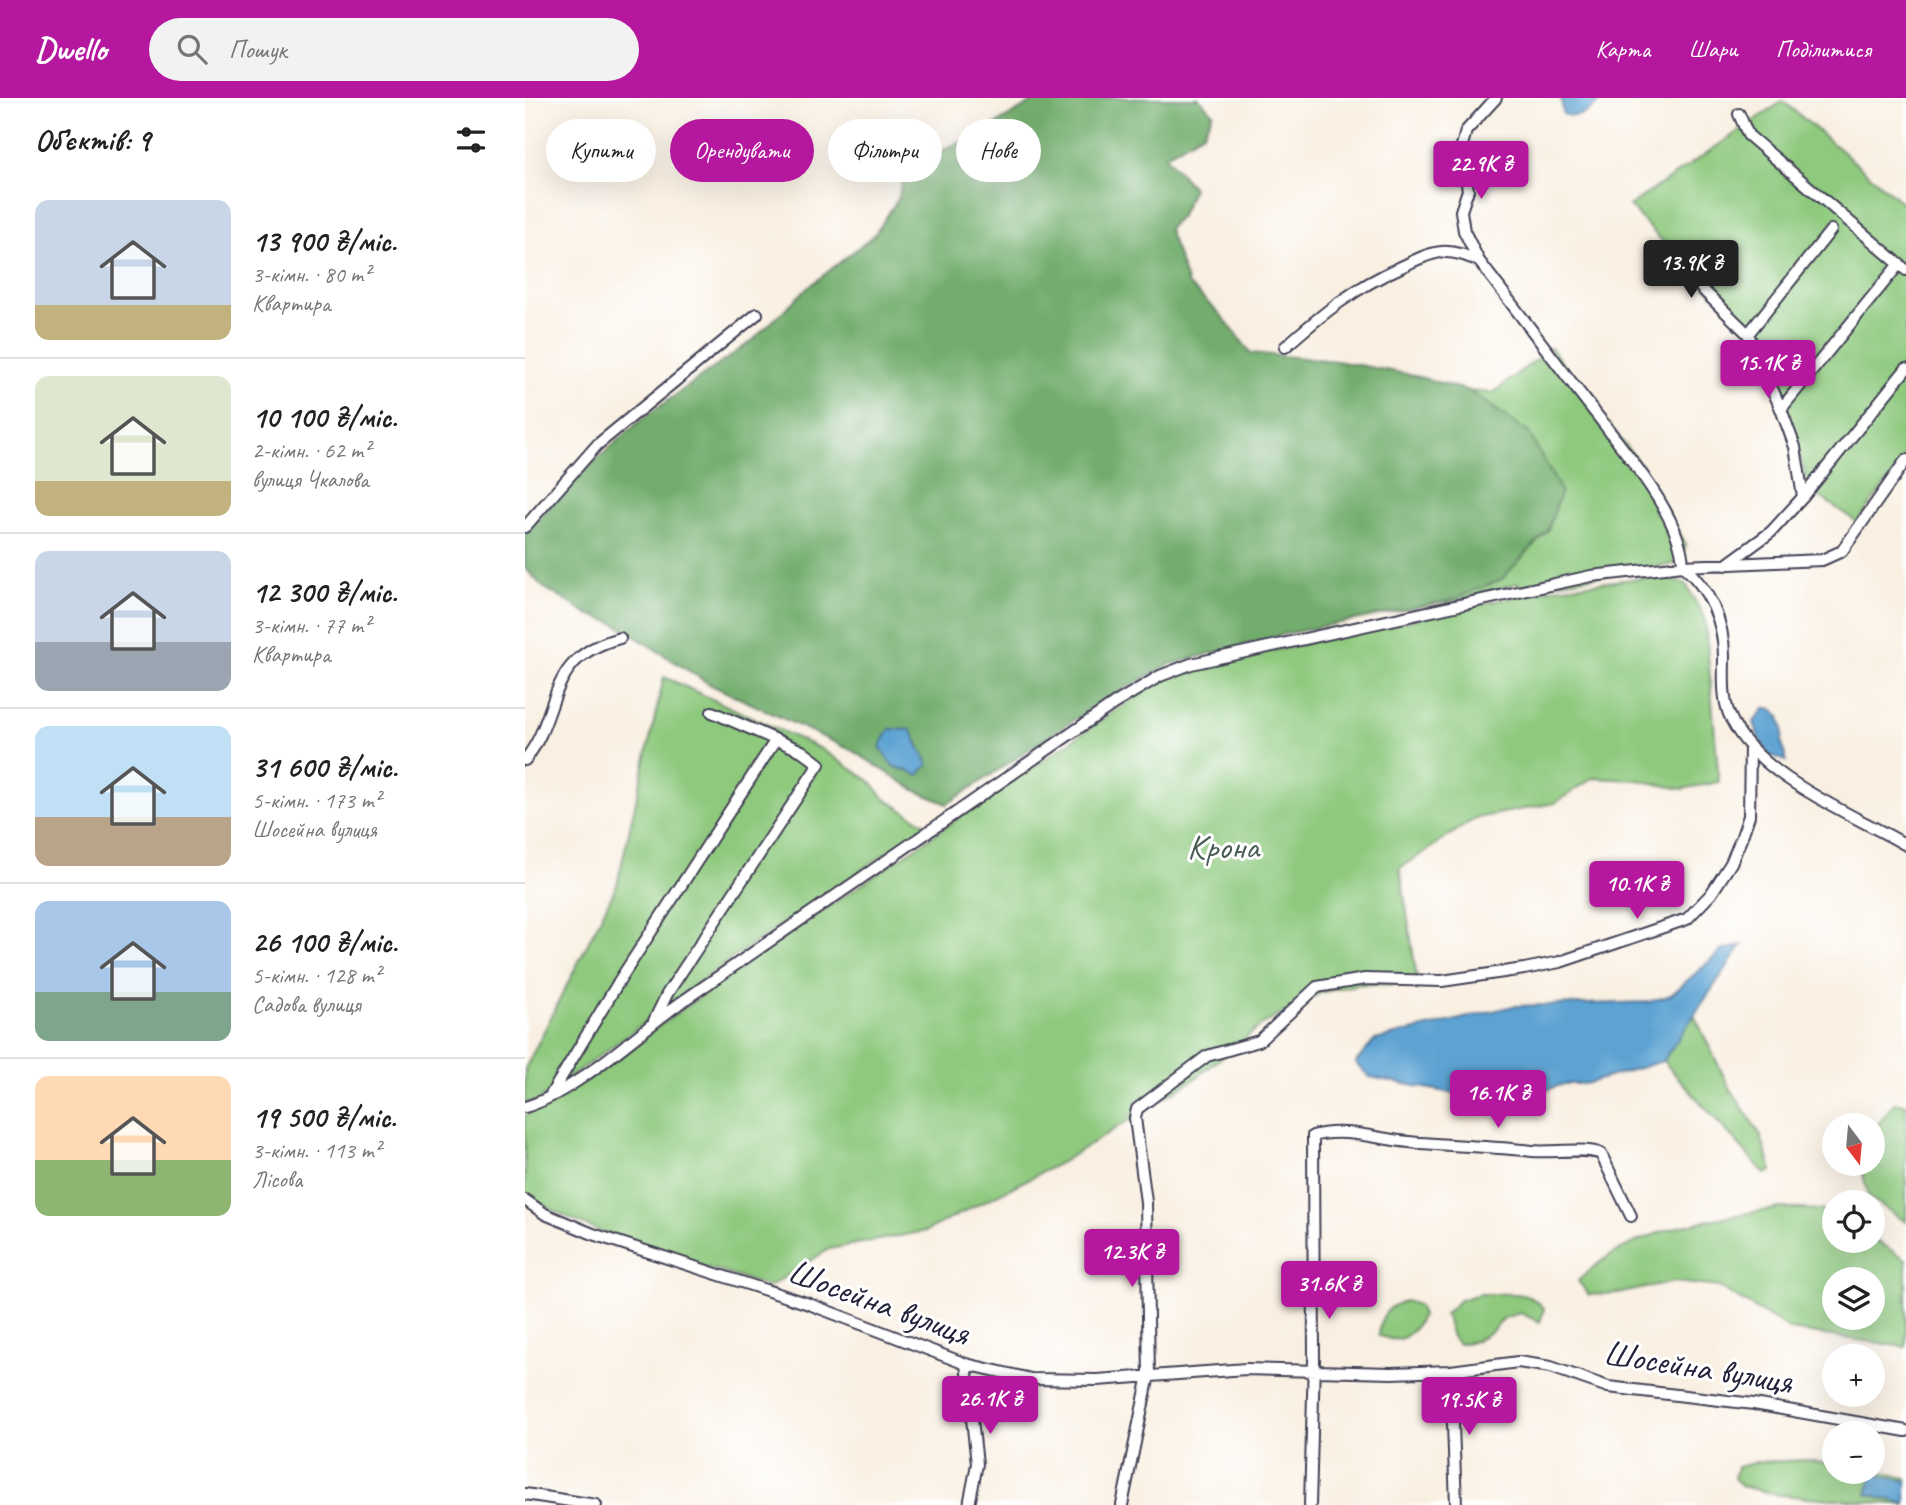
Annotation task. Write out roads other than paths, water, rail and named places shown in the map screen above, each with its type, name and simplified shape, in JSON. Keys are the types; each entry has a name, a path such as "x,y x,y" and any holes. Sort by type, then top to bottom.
{"street":[{"path":"1496,98 1466,131 1461,149 1468,190 1461,211 1464,231 1479,261 1629,456 1674,529 1683,550 1683,566 1706,591 1719,620 1729,714 1750,746 1774,769 1800,787 1906,845"},
{"path":"1739,114 1748,135 1903,267 1781,409"},
{"path":"1748,334 1831,230"},
{"path":"1285,347 1333,304 1375,278 1423,257 1442,252 1459,253 1479,261"},
{"path":"1719,254 1698,285 1748,334 1795,447 1803,497"},
{"path":"525,527 590,451 757,314"},
{"path":"1726,565 1771,532 1803,497 1906,369"},
{"path":"525,1107 550,1096 654,1021 1115,703 1160,677 1191,664 1591,576 1683,566 1822,560 1842,551 1906,460"},
{"path":"525,760 544,722 555,690 576,660 605,642 620,638"},
{"path":"654,1021 667,994 819,764 802,751 712,712"},
{"path":"550,1096 596,1018 775,741"},
{"path":"1122,1505 1149,1375 1146,1202 1135,1118 1137,1109 1207,1056 1259,1041 1317,987 1365,979 1442,981 1560,962 1687,919 1718,884 1741,839 1749,816 1750,746"},
{"path":"1310,1505 1313,1136 1330,1132 1410,1142 1499,1146 1555,1154 1592,1150 1601,1154 1631,1216"},
{"name":"Шосейна вулиця","path":"525,1200 545,1214 593,1234 809,1304 966,1364 1031,1379 1097,1380 1246,1369 1313,1372 1451,1371 1529,1364 1575,1373 1608,1387 1754,1404 1906,1431"},
{"path":"966,1364 977,1464 969,1505"},
{"path":"1451,1371 1455,1505"},
{"path":"525,1494 596,1505"}],"water":[{"path":"1561,98 1602,98 1594,107 1580,115 1569,116 1563,114"},
{"path":"1764,709 1773,709 1780,717 1786,761 1769,755 1758,736 1754,722"},
{"path":"890,729 911,730 928,764 919,775 893,766 880,747"},
{"path":"1742,945 1663,1061 1585,1084 1564,1084 1532,1095 1491,1101 1370,1077 1355,1063 1375,1040 1513,1006 1649,1002 1671,995 1721,951"},
{"path":"1885,1477 1906,1481 1906,1504 1867,1494 1870,1484 1885,1484"}],"park label":[{"name":"Крона","path":"1223,846"}]}
